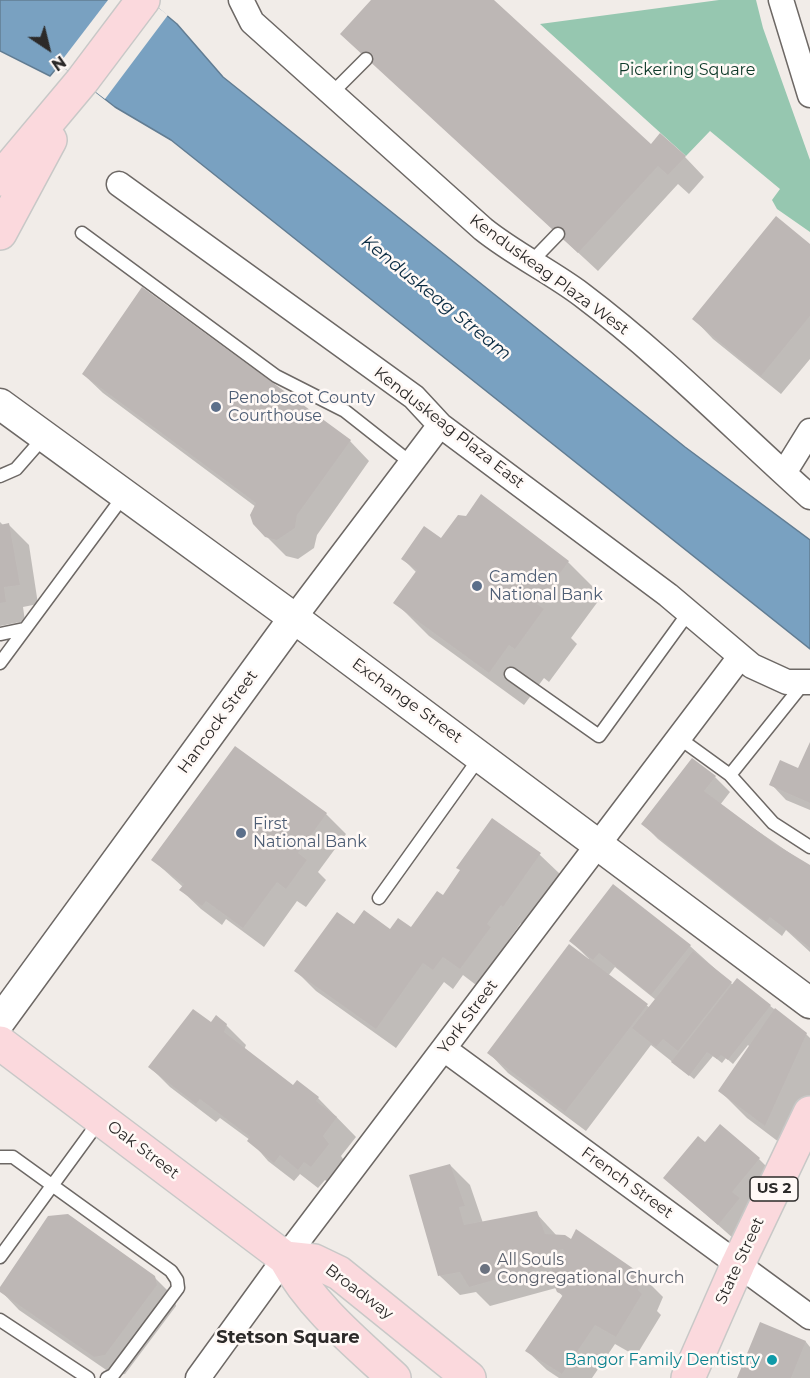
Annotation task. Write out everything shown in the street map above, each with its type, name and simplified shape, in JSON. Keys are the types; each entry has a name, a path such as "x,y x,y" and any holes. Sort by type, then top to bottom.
{"main road":[{"path":"0,179 82,81 143,0"},
{"path":"0,233 82,81"},
{"name":"Oak Street","path":"0,1043 285,1258"},
{"name":"State Street","path":"688,1378 738,1264 810,1113"},
{"name":"Broadway","path":"285,1258 301,1284 325,1314 394,1378"},
{"name":"Broadway","path":"285,1258 314,1261 339,1273 469,1378"}],"street":[{"name":"Kenduskeag Plaza West","path":"241,0 252,22 483,230 530,263 576,291 642,344 810,497"},
{"path":"781,0 810,95"},
{"name":"Kenduskeag Plaza East","path":"119,184 414,398 440,425 689,612 740,657 770,676 806,683"},
{"name":"Exchange Street","path":"0,404 600,844 810,1003"},
{"name":"Hancock Street","path":"0,1021 294,618 440,425"},
{"path":"784,473 810,431"},
{"name":"York Street","path":"198,1378 285,1258 740,657"},
{"name":"French Street","path":"444,1049 810,1317"}],"lane":[{"path":"332,93 366,59"},
{"path":"82,233 276,376 345,411 411,463"},
{"path":"530,263 558,234"},
{"path":"0,476 16,469 44,437"},
{"path":"0,663 125,494"},
{"path":"512,674 599,736 689,612"},
{"path":"1,634 24,629"},
{"path":"730,775 806,683"},
{"path":"679,738 730,775 773,823 810,847"},
{"path":"379,898 481,756"},
{"path":"0,1257 101,1119"},
{"path":"0,1157 14,1157 53,1184 171,1271 177,1280 178,1288 113,1375 107,1378"},
{"path":"0,1320 88,1378"}],"green space":[{"name":"Pickering Square","path":"719,0 756,0 763,28 810,160 810,232 777,209 772,200 780,189 710,131 686,156 540,24"}],"water":[{"name":"Kenduskeag Stream","path":"0,0 148,0 177,24 223,77 685,447 810,540 810,649 171,140 115,107 60,64 50,76 0,51"}],"pier":[{"path":"108,0 148,0 168,15 105,99 59,64"}],"building":[{"path":"371,0 494,0 651,144 660,133 686,156 668,175 658,166 578,253 340,34"},
{"path":"776,216 810,244 810,316 761,376 692,319"},
{"name":"Penobscot County Courthouse","path":"142,287 351,440 297,515 295,528 277,540 265,537 253,524 250,515 256,503 82,374"},
{"name":"Camden National Bank","path":"481,494 569,561 537,604 544,609 515,649 509,645 489,673 393,603 417,570 401,559 424,526 441,538 458,515 466,516"},
{"path":"9,523 20,585 4,587 6,602 0,603 0,525"},
{"path":"810,742 810,803 769,785 780,760 798,768"},
{"name":"First National Bank","path":"235,746 327,813 298,853 307,860 286,889 277,882 243,928 206,901 202,906 179,890 184,884 151,860"},
{"path":"692,758 716,776 704,791 775,844 810,865 810,948 770,917 766,922 641,824"},
{"path":"492,818 541,853 503,907 501,905 487,924 491,927 460,969 443,957 433,970 423,963 376,1029 294,971 337,912 354,924 364,910 390,929 398,918 411,927 437,891 443,895 460,870 456,868"},
{"path":"613,884 691,945 651,995 599,953 593,960 569,941"},
{"path":"569,944 648,1004 565,1112 487,1053"},
{"path":"693,951 732,982 678,1051 663,1039 656,1047 632,1028"},
{"path":"737,978 771,1005 728,1060 721,1055 717,1059 707,1052 689,1076 671,1062"},
{"path":"775,1008 807,1033 765,1126 718,1091"},
{"path":"193,1009 211,1022 216,1015 227,1024 224,1032 293,1085 297,1080 319,1097 316,1101 337,1117 323,1136 329,1144 311,1167 304,1162 298,1170 280,1155 274,1163 247,1141 250,1137 200,1099 196,1104 148,1067"},
{"path":"720,1124 760,1158 732,1192 740,1198 718,1225 663,1178 698,1136 705,1142"},
{"name":"All Souls Congregational Church","path":"450,1164 465,1206 459,1207 464,1225 537,1211 545,1234 565,1235 571,1239 576,1229 644,1276 638,1290 642,1294 616,1337 595,1325 562,1374 525,1351 563,1295 557,1292 550,1276 553,1265 565,1253 563,1249 540,1255 545,1266 469,1287 460,1272 438,1276 409,1175"},
{"path":"68,1214 155,1276 157,1285 105,1355 94,1357 0,1292 0,1287 48,1216"},
{"name":"Bangor Family Dentistry","path":"760,1322 806,1341 791,1378 737,1378"}],"place":[{"name":"Penobscot County Courthouse","path":"216,407"},
{"name":"Camden National Bank","path":"477,586"},
{"name":"First National Bank","path":"241,833"},
{"name":"All Souls Congregational Church","path":"485,1269"},
{"name":"Bangor Family Dentistry","path":"772,1360"}],"district":[{"name":"Stetson Square","path":"288,1338"}]}
